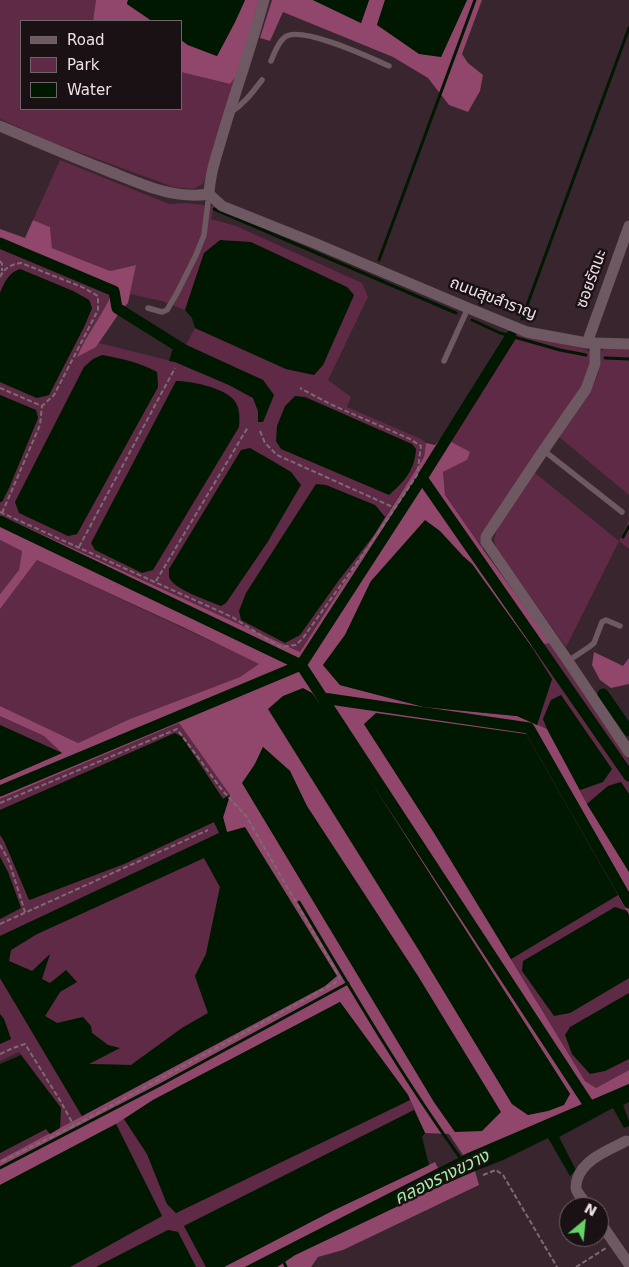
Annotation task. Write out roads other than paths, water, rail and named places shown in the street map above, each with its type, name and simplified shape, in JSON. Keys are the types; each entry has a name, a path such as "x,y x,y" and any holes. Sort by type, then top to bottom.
{"street":[{"path":"0,126 70,156 153,188 180,195 197,196 209,194 210,180 264,0"},
{"name":"ถนนสุขสำราญ","path":"209,194 222,206 527,332 591,343 629,344"},
{"name":"ซอยรัตนะ","path":"591,343 629,226"},
{"path":"591,343 595,364 586,389 489,532 486,542 629,752"},
{"path":"581,1197 576,1190 576,1184 578,1175 583,1168 593,1159 626,1141"},
{"path":"609,1235 629,1264"}],"lane":[{"path":"271,61 279,44 285,37 293,34 337,44 390,66"},
{"path":"229,114 243,104 262,80"},
{"path":"148,308 162,312 167,310 177,293 204,235 209,194"},
{"path":"444,361 468,308"},
{"path":"543,450 622,512"},
{"path":"568,661 594,643 602,622 606,620 620,626"}],"water":[{"path":"128,0 245,0 217,56 188,45 182,41 182,20 151,20 127,4"},
{"path":"313,0 369,0 361,23"},
{"path":"385,0 467,0 441,57 419,54 377,25"},
{"path":"220,240 251,242 347,287 354,295 323,365 314,375 286,369 195,328 192,318 185,310 204,253"},
{"path":"20,269 73,291 89,300 92,308 49,395 37,398 0,382 0,293 10,275"},
{"path":"180,342 263,380 274,395 263,422 258,422 258,411 253,398 229,385 169,361 173,348"},
{"path":"102,355 130,361 157,372 158,387 77,534 68,536 19,513 15,502 84,367 93,359"},
{"path":"176,381 205,385 227,394 235,401 238,408 239,427 153,570 142,573 95,550 91,543"},
{"path":"0,395 36,410 38,418 2,502 0,502"},
{"path":"295,396 305,397 412,444 416,449 408,475 389,495 281,449 276,441 277,426 285,406"},
{"path":"250,448 291,472 301,485 267,543 226,603 221,606 177,586 169,577 169,569 241,450"},
{"path":"316,484 326,485 375,505 385,517 374,535 300,635 285,643 241,620 239,611 246,593"},
{"path":"425,520 440,531 472,564 531,646 552,679 537,725 517,716 424,707 340,685 323,665 345,635 371,581"},
{"path":"303,688 312,693 331,719 570,1094 564,1105 528,1115 512,1104 423,957 268,709 283,696"},
{"path":"561,695 612,769 603,782 580,790 543,719 551,700"},
{"path":"376,713 526,734 618,895 511,959 436,836 364,724"},
{"path":"0,725 62,753 0,780"},
{"path":"175,733 182,737 223,799 230,795 223,817 227,832 245,827 337,976 325,986 82,1116 0,978 0,936 219,833 214,822 124,864 29,900 0,835 0,810","holes":["204,858 220,887 206,954 195,976 208,1013 182,1028 131,1065 89,1064 120,1048 108,1045 92,1033 91,1026 83,1017 57,1023 45,1016 60,992 77,982 66,970 50,983 42,979 50,954 32,971 9,961 11,950 37,934"]},
{"path":"263,747 290,771 307,806 418,976 501,1112 482,1131 455,1132 434,1102 242,783 255,764"},
{"path":"621,782 629,794 629,872 587,804 608,786"},
{"path":"0,857 8,872 21,908 0,919"},
{"path":"615,907 627,911 629,915 629,978 570,1013 554,1016 522,971 523,961"},
{"path":"629,993 629,1059 605,1071 590,1074 572,1054 565,1035 570,1027"},
{"path":"340,1002 410,1100 176,1213 167,1204 147,1154 124,1119 153,1100"},
{"path":"0,1014 4,1019 11,1039 0,1044"},
{"path":"21,1055 61,1108 60,1128 50,1134 46,1129 0,1153 0,1064"},
{"name":"คลองรางขวาง","path":"629,1084 629,1102 623,1105 629,1126 624,1128 613,1108 559,1137 576,1170 570,1176 548,1138 503,1160 438,1187 295,1255 277,1267 245,1267 466,1154"},
{"path":"414,1110 425,1133 422,1137 429,1165 332,1211 224,1267 206,1267 184,1226"},
{"path":"116,1124 162,1216 70,1267 0,1267 0,1185"},
{"path":"168,1230 178,1232 196,1267 96,1267"}],"waterway":[{"path":"379,260 475,0"},
{"path":"522,319 629,28"},
{"path":"214,209 456,313"},
{"path":"0,243 114,291 117,308 189,353"},
{"path":"472,320 500,333 560,350 586,355"},
{"path":"0,791 301,665 511,336"},
{"path":"605,358 629,359"},
{"path":"422,478 629,776"},
{"path":"0,521 301,665 589,1105"},
{"path":"623,537 629,526"},
{"path":"603,694 629,731"},
{"path":"323,698 529,728 629,903"},
{"name":"คลองรางขวาง","path":"299,902 398,1065 461,1159"},
{"path":"0,1168 160,1085 348,983"},
{"path":"282,1258 286,1267"}]}
